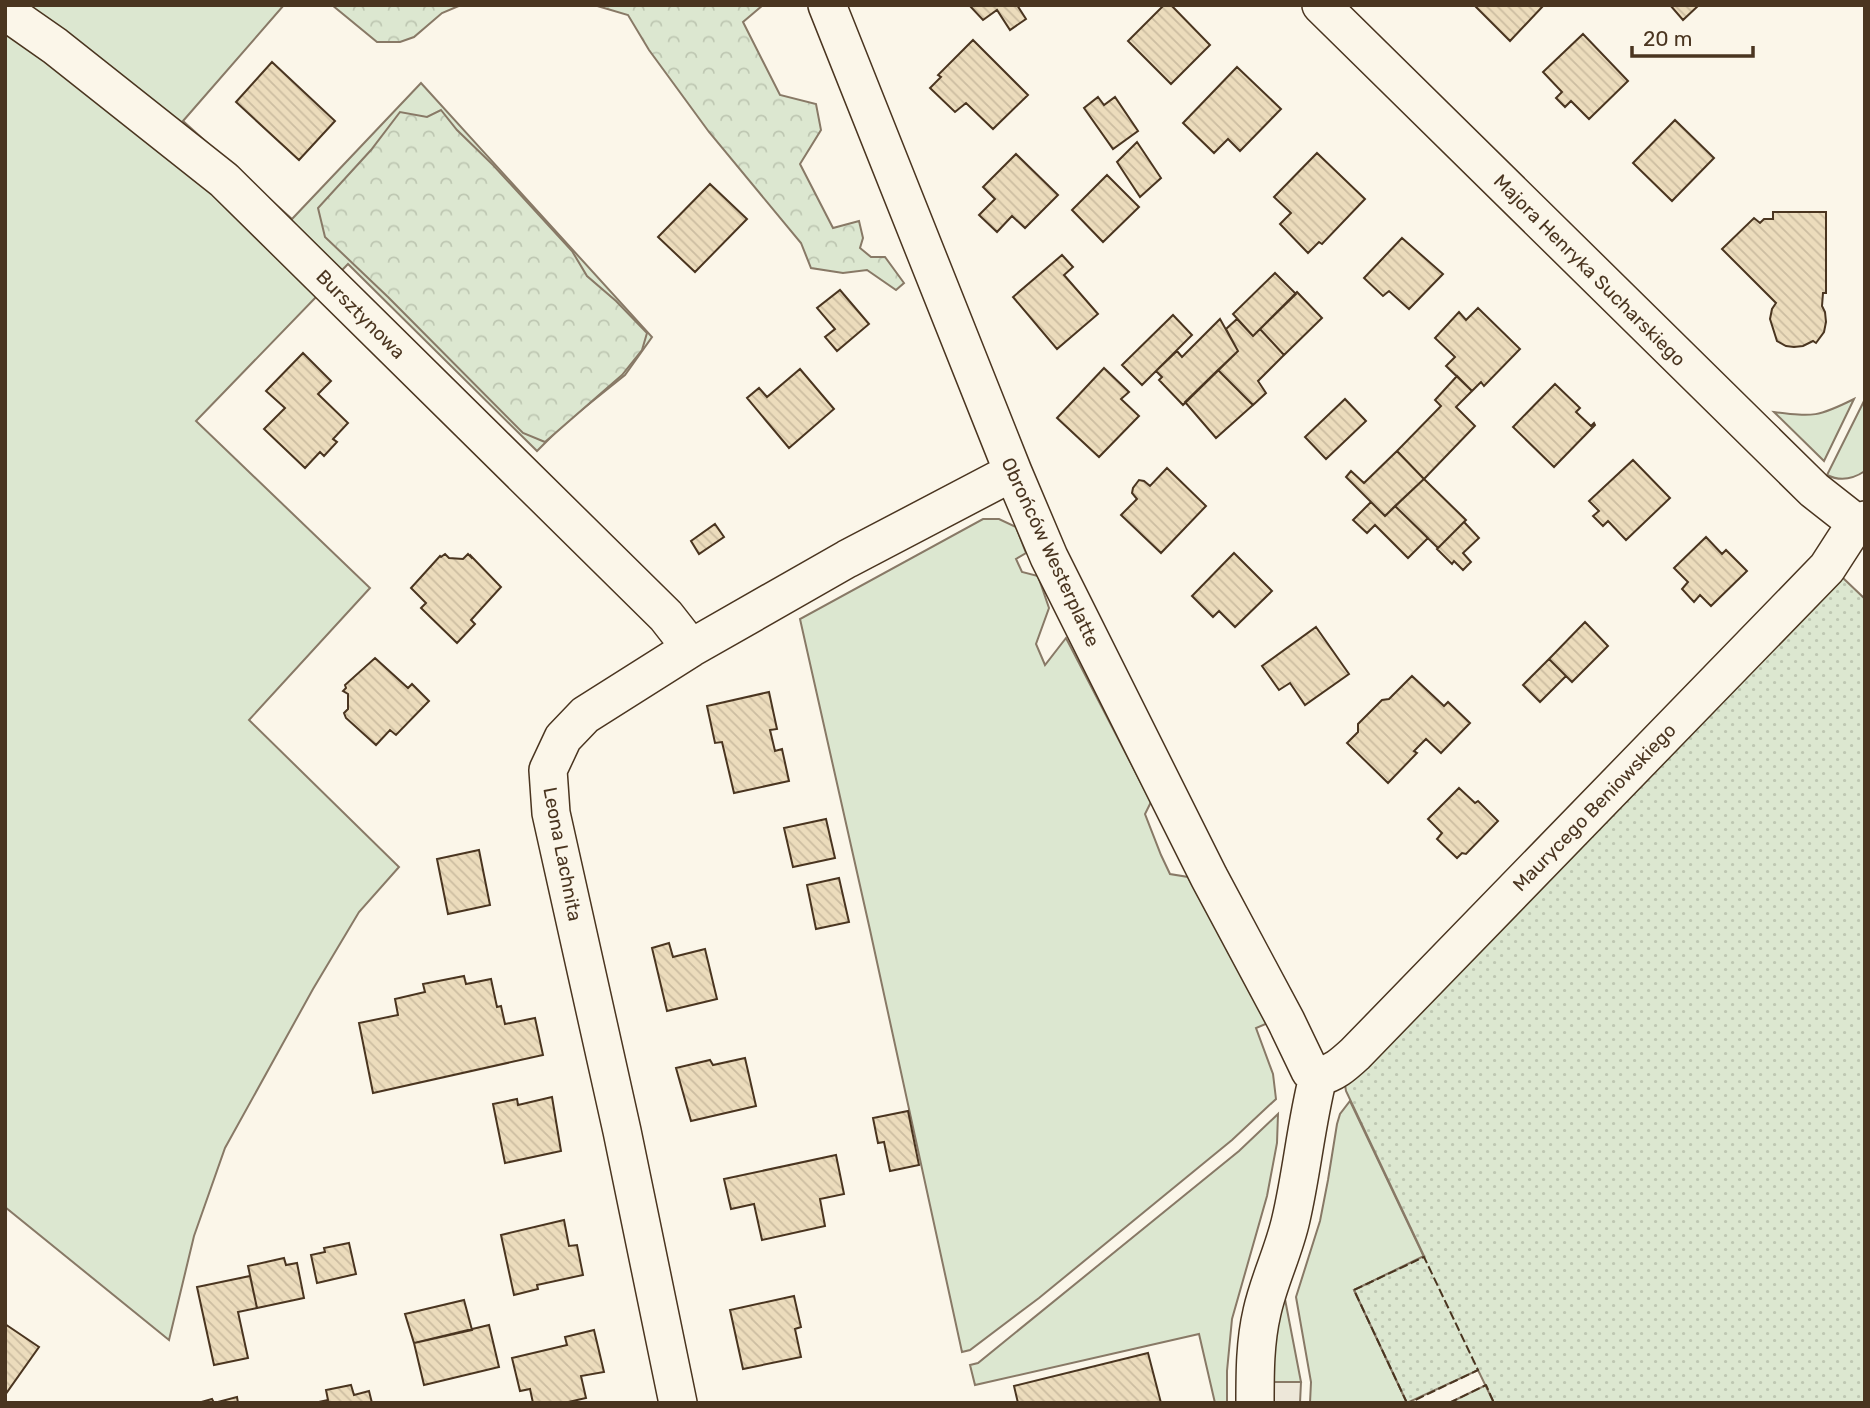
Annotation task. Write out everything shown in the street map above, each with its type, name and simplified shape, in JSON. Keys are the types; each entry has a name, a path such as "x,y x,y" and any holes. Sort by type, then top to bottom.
{"street":[{"name":"Obrońców Westerplatte","path":"827,5 1049,557 1209,877 1310,1071 1318,1076"},
{"name":"Majora Henryka Sucharskiego","path":"1321,5 1814,490 1860,522"},
{"name":"Bursztynowa","path":"5,10 224,180 666,616 691,648"},
{"name":"Leona Lachnita","path":"678,1403 622,1131 551,813 548,770 563,738 585,715 691,648 847,559 1013,472"},
{"name":"Maurycego Beniowskiego","path":"1318,1076 1330,1074 1355,1054 1828,568 1860,522"},
{"path":"1255,1403 1255,1362 1262,1311 1290,1222 1318,1076"}],"green space":[{"path":"5,5 284,5 183,121 292,219 421,83 652,337 625,375 564,424 537,451 348,264 196,421 370,588 249,720 399,867 359,912 225,1148 194,1236 169,1340 5,1207"},
{"path":"332,5 461,5 442,13 414,37 400,42 377,42"},
{"path":"594,5 763,5 743,22 780,95 816,104 821,130 800,164 833,228 859,221 863,238 860,248 871,257 885,257 904,283 896,290 867,270 843,273 811,268 801,243 709,132 649,50 628,15"},
{"path":"441,110 572,251 587,276 647,333 642,350 622,375 545,442 523,433 325,237 318,208 371,150 400,112 427,117"},
{"path":"1854,399 1824,461 1774,412 1815,414"},
{"path":"1865,399 1865,471 1847,479 1827,475"},
{"path":"983,519 999,519 1016,527 1026,553 1016,559 1022,572 1038,576 1049,608 1036,644 1045,665 1066,638 1151,802 1145,814 1170,874 1188,877 1268,1023 1256,1028 1273,1074 1276,1099 1232,1140 1039,1298 970,1350 962,1352 800,619"},
{"path":"1820,556 1865,599 1865,1403 1494,1403 1478,1370 1407,1403 1354,1290 1424,1256 1346,1091 1339,1049"},
{"path":"1350,1101 1424,1257 1354,1290 1407,1403 1310,1403 1311,1382 1296,1297 1320,1221 1337,1124 1340,1114"},
{"path":"1278,1114 1277,1143 1267,1196 1232,1319 1227,1403 1215,1403 1199,1334 975,1385 970,1365 978,1363 1239,1151"},
{"path":"1284,1294 1301,1382 1275,1382 1271,1379 1272,1351"},
{"path":"1486,1385 1494,1403 1449,1403"}],"shaded area":[{"path":"1271,1379 1275,1382 1301,1382 1300,1403 1271,1403"}],"building":[{"path":"969,5 1017,5 1026,19 1010,30 997,10 983,20"},
{"path":"1164,5 1171,5 1210,45 1171,84 1128,41"},
{"path":"1474,5 1544,5 1510,41"},
{"path":"1670,5 1699,5 1683,20"},
{"path":"1583,34 1628,81 1589,119 1571,101 1565,107 1556,98 1562,92 1543,72"},
{"path":"973,40 1028,95 993,129 966,103 955,112 930,88 941,77 938,75"},
{"path":"272,62 335,121 299,160 236,102"},
{"path":"1237,67 1281,109 1240,151 1228,139 1214,153 1183,123"},
{"path":"1098,97 1104,105 1115,97 1138,131 1113,149 1084,108"},
{"path":"1675,120 1714,158 1672,201 1633,163"},
{"path":"1137,142 1161,178 1140,197 1117,162"},
{"path":"1317,153 1365,199 1322,244 1319,242 1308,253 1280,224 1291,213 1274,197"},
{"path":"1016,154 1058,195 1025,228 1012,216 997,232 979,215 995,199 983,187"},
{"path":"1107,175 1139,207 1103,242 1072,210"},
{"path":"710,184 747,219 695,272 658,237"},
{"path":"1773,212 1826,212 1826,293 1823,293 1822,306 1826,322 1824,332 1816,343 1813,341 1794,347 1777,341 1770,319 1776,303 1722,249 1754,218 1760,223 1764,219 1773,219"},
{"path":"1402,238 1443,274 1409,309 1389,291 1383,296 1364,278"},
{"path":"1062,255 1073,267 1064,275 1098,314 1057,349 1013,297"},
{"path":"1275,273 1296,294 1253,336 1233,314"},
{"path":"840,290 869,324 837,351 825,337 835,329 817,308"},
{"path":"1297,292 1322,318 1284,355 1260,329"},
{"path":"1478,308 1520,349 1484,386 1481,382 1472,391 1446,366 1455,357 1435,338 1459,312 1466,320"},
{"path":"1173,315 1192,335 1142,385 1122,365"},
{"path":"1220,319 1238,351 1183,405 1159,380 1162,377 1156,371 1177,351 1182,357"},
{"path":"1237,319 1253,336 1260,329 1284,355 1258,381 1266,393 1253,405 1218,370 1238,351 1226,329"},
{"path":"303,353 331,381 318,394 348,423 333,439 337,442 324,456 320,452 305,468 264,429 285,408 266,391"},
{"path":"1104,368 1129,392 1121,399 1139,416 1099,457 1057,418"},
{"path":"800,369 834,409 789,448 747,398 759,388 767,397"},
{"path":"1218,370 1253,405 1216,438 1185,402"},
{"path":"1457,376 1472,391 1456,407 1475,426 1424,479 1397,451 1441,406 1435,400"},
{"path":"1555,384 1580,408 1576,412 1591,426 1594,423 1595,425 1554,467 1513,427"},
{"path":"1345,399 1366,421 1326,459 1305,437"},
{"path":"1397,451 1424,479 1385,516 1346,477 1351,471 1364,483"},
{"path":"1633,460 1670,498 1626,540 1608,521 1603,526 1593,516 1599,511 1589,501"},
{"path":"1167,468 1206,506 1161,553 1121,515 1137,499 1132,493 1139,480 1150,486"},
{"path":"1424,479 1466,520 1438,548 1395,506"},
{"path":"1371,502 1385,516 1395,506 1428,538 1408,558 1375,525 1367,533 1353,520"},
{"path":"1464,522 1479,538 1463,553 1471,562 1463,570 1454,561 1452,564 1437,549"},
{"path":"715,524 724,537 699,554 691,541"},
{"path":"1706,537 1722,554 1726,550 1747,571 1711,606 1700,595 1694,602 1682,589 1688,582 1674,568"},
{"path":"1234,553 1272,591 1235,627 1219,611 1213,617 1192,596"},
{"path":"445,554 449,558 463,559 468,554 501,587 471,620 475,624 457,643 421,608 426,603 411,588 440,556"},
{"path":"1585,622 1608,646 1572,682 1549,659"},
{"path":"1316,627 1349,674 1305,705 1290,683 1279,690 1262,666"},
{"path":"375,658 408,688 412,684 429,701 396,735 390,730 376,745 346,718 344,713 348,709 348,694 343,691 345,685"},
{"path":"1549,659 1566,676 1540,702 1523,685"},
{"path":"1412,676 1444,706 1448,702 1470,723 1441,753 1426,739 1414,751 1417,753 1388,783 1347,743 1358,732 1358,724"},
{"path":"769,692 777,729 770,730 775,751 782,749 789,781 734,793 722,742 715,743 707,706"},
{"path":"1459,788 1475,803 1478,801 1498,821 1466,854 1462,853 1457,858 1437,839 1442,833 1428,819"},
{"path":"826,819 835,858 793,867 784,828"},
{"path":"479,850 490,905 448,914 437,859"},
{"path":"839,878 849,922 816,929 807,885"},
{"path":"669,943 673,957 705,949 717,999 667,1011 652,948"},
{"path":"464,976 466,984 491,979 497,1007 501,1006 505,1024 535,1018 543,1055 373,1093 359,1023 398,1015 395,999 425,992 423,984"},
{"path":"745,1058 756,1106 691,1121 676,1068 710,1060 713,1065"},
{"path":"552,1097 561,1151 505,1163 493,1104 517,1099 518,1105"},
{"path":"908,1111 919,1165 890,1171 884,1142 878,1143 873,1118"},
{"path":"836,1155 844,1194 820,1199 825,1226 762,1240 754,1204 731,1209 724,1179"},
{"path":"564,1220 569,1246 577,1245 583,1275 537,1285 538,1289 514,1295 501,1235"},
{"path":"349,1243 356,1274 317,1283 311,1255 325,1252 324,1248"},
{"path":"284,1258 286,1265 297,1263 304,1298 257,1308 248,1266"},
{"path":"250,1276 257,1308 238,1312 248,1358 214,1365 197,1287"},
{"path":"794,1296 801,1327 795,1329 801,1357 743,1369 730,1310"},
{"path":"464,1300 472,1330 414,1343 405,1314"},
{"path":"5,1324 39,1347 5,1395"},
{"path":"489,1325 499,1367 424,1385 414,1343"},
{"path":"594,1330 604,1372 581,1376 586,1398 564,1403 533,1403 530,1389 520,1391 512,1358 567,1345 565,1337"},
{"path":"1148,1353 1161,1403 1018,1403 1014,1386"},
{"path":"351,1385 354,1395 369,1391 372,1403 314,1403 328,1400 326,1390"},
{"path":"237,1397 238,1403 214,1403"},
{"path":"212,1399 214,1403 198,1403"}],"fence":[{"path":"1407,1403 1354,1290 1424,1257 1478,1370 1409,1403"},
{"path":"1449,1403 1486,1385 1494,1403"}]}
